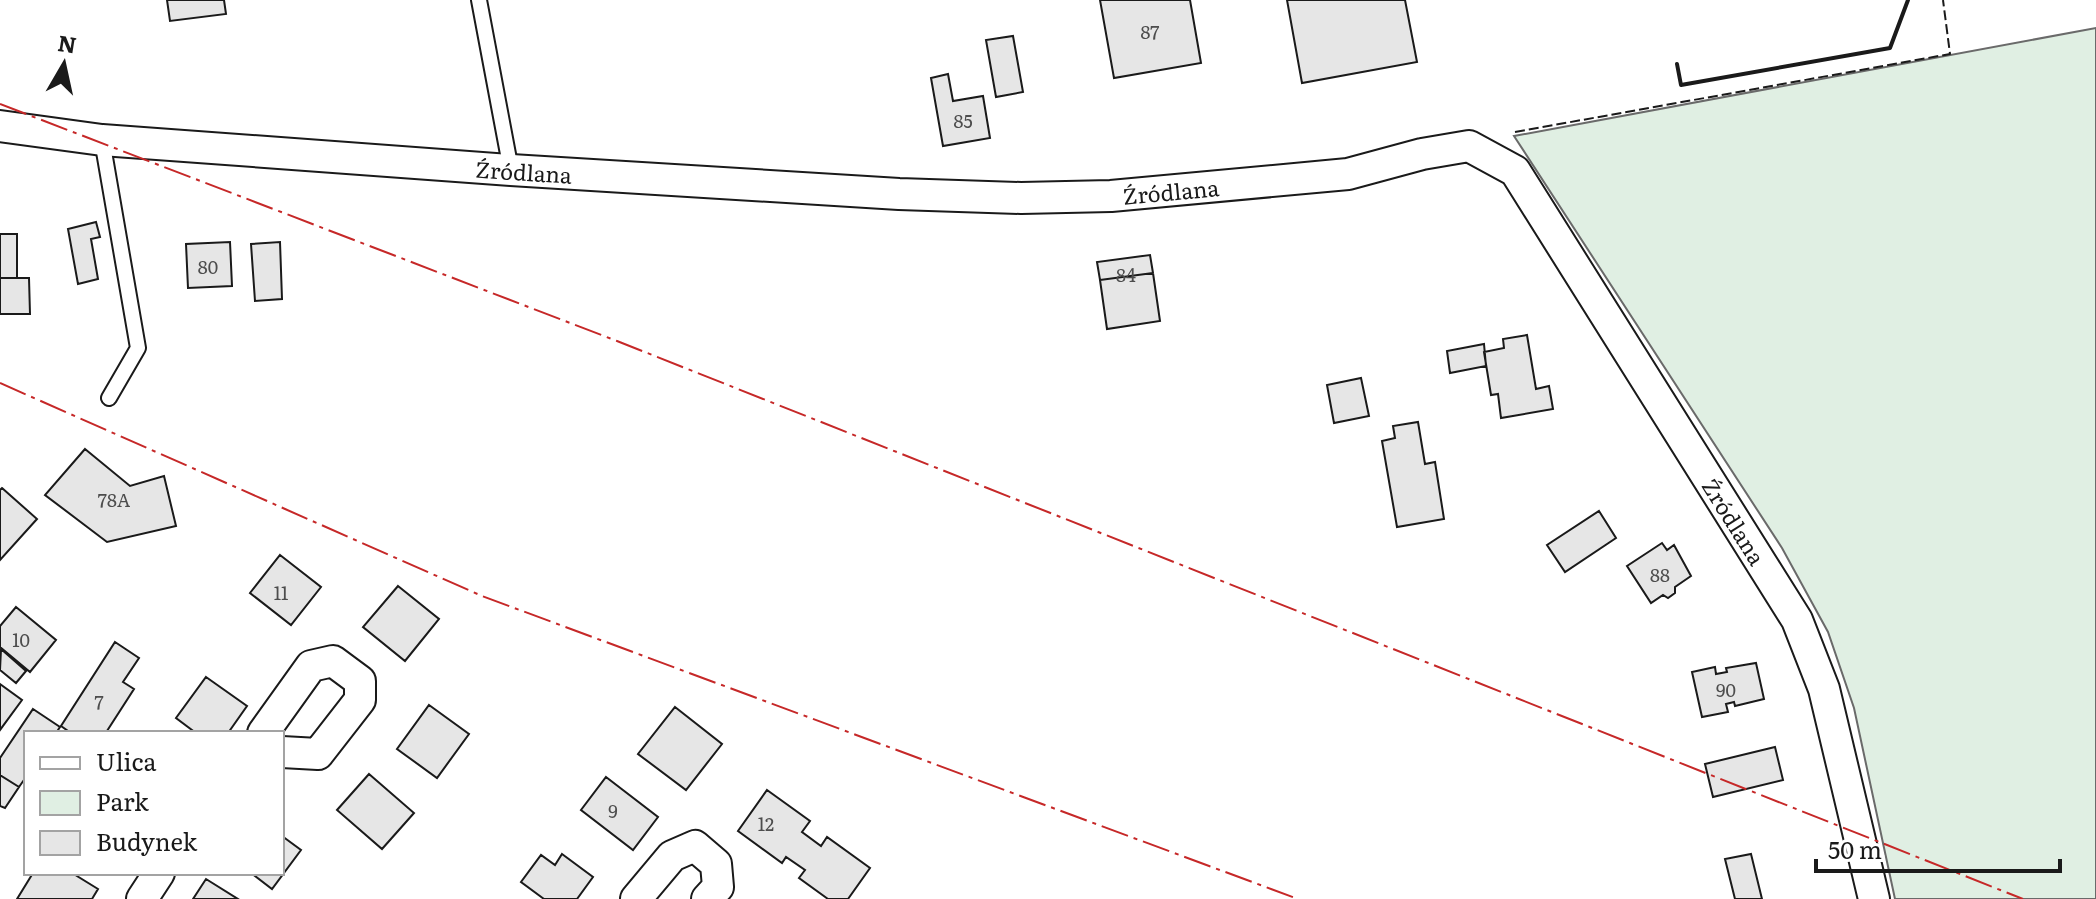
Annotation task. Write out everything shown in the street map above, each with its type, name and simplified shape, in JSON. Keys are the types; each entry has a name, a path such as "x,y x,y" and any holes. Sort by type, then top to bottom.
{"street":[{"name":"Źródlana","path":"0,126 102,140 511,170 899,194 1021,198 1111,196 1348,174 1422,154 1469,146 1515,171 1797,620 1824,689 1874,899"},
{"path":"264,731 311,666 333,661 360,681 360,700 318,754 284,752"},
{"path":"636,899 672,856 695,846 716,864 718,887 707,899"},
{"path":"142,899 158,875"}],"lane":[{"path":"479,0 511,170"},
{"path":"102,140 138,348 109,398"}],"green space":[{"path":"2096,28 2096,899 1895,899 1854,708 1828,632 1782,548 1514,136"}],"building":[{"path":"167,0 224,0 226,14 170,21"},
{"path":"1100,0 1190,0 1201,63 1114,78"},
{"path":"1287,0 1405,0 1417,62 1302,83"},
{"path":"1013,36 1023,92 996,97 986,40"},
{"path":"948,74 953,101 983,96 990,138 943,146 931,78"},
{"path":"96,222 100,237 91,239 98,279 78,284 68,229"},
{"path":"0,234 17,234 17,278 0,278"},
{"path":"230,242 232,286 188,288 186,244"},
{"path":"280,242 282,299 255,301 251,244"},
{"path":"1150,255 1153,273 1100,280 1097,262"},
{"path":"1153,273 1160,321 1107,329 1100,280"},
{"path":"0,278 29,278 30,314 0,314"},
{"path":"1527,335 1536,389 1549,386 1553,409 1501,418 1498,394 1491,395 1484,352 1504,348 1503,339"},
{"path":"1484,344 1486,366 1450,373 1447,351"},
{"path":"1361,378 1369,416 1334,423 1327,385"},
{"path":"1418,422 1425,464 1435,462 1444,519 1397,527 1382,441 1395,438 1393,426"},
{"path":"85,449 130,486 164,476 176,526 107,542 45,495"},
{"path":"2,488 37,519 0,560 0,490"},
{"path":"1599,511 1616,538 1565,572 1547,545"},
{"path":"1662,543 1667,550 1674,545 1691,576 1675,587 1675,593 1668,598 1663,595 1651,603 1627,566"},
{"path":"280,555 321,587 291,625 250,593"},
{"path":"398,586 439,619 405,661 363,627"},
{"path":"16,607 56,640 30,672 0,647 0,626"},
{"path":"115,642 139,658 123,682 134,689 107,731 68,731 61,726"},
{"path":"1,649 26,671 16,683 0,670"},
{"path":"1756,663 1764,699 1735,706 1734,702 1726,704 1728,712 1702,717 1692,672 1715,667 1716,674 1727,672 1726,668"},
{"path":"206,677 247,706 229,731 193,731 176,718"},
{"path":"0,684 22,700 0,730"},
{"path":"429,705 469,734 437,778 397,749"},
{"path":"675,707 722,744 686,790 638,754"},
{"path":"33,709 60,727 57,731 24,731 24,780 19,787 0,775 0,758"},
{"path":"1775,747 1783,780 1713,797 1705,764"},
{"path":"369,774 414,813 382,849 337,810"},
{"path":"0,775 19,787 5,808 0,806"},
{"path":"606,777 658,817 633,850 581,810"},
{"path":"767,790 810,821 802,832 821,846 827,837 870,868 848,899 828,899 799,878 805,870 786,857 782,863 738,831"},
{"path":"284,837 301,850 284,873"},
{"path":"562,854 593,877 577,899 544,899 521,882 541,855 555,865"},
{"path":"1751,854 1762,899 1735,899 1725,859"},
{"path":"32,875 75,875 98,889 92,899 17,899"},
{"path":"254,875 282,875 272,889"},
{"path":"206,879 238,899 193,899"}],"fence":[{"path":"1515,132 1950,54 1943,0"}],"wall":[{"path":"1677,64 1681,85 1890,48 1908,0"}],"power":[{"path":"0,104 617,341 2023,899"},
{"path":"0,383 482,596 1298,899"}]}
